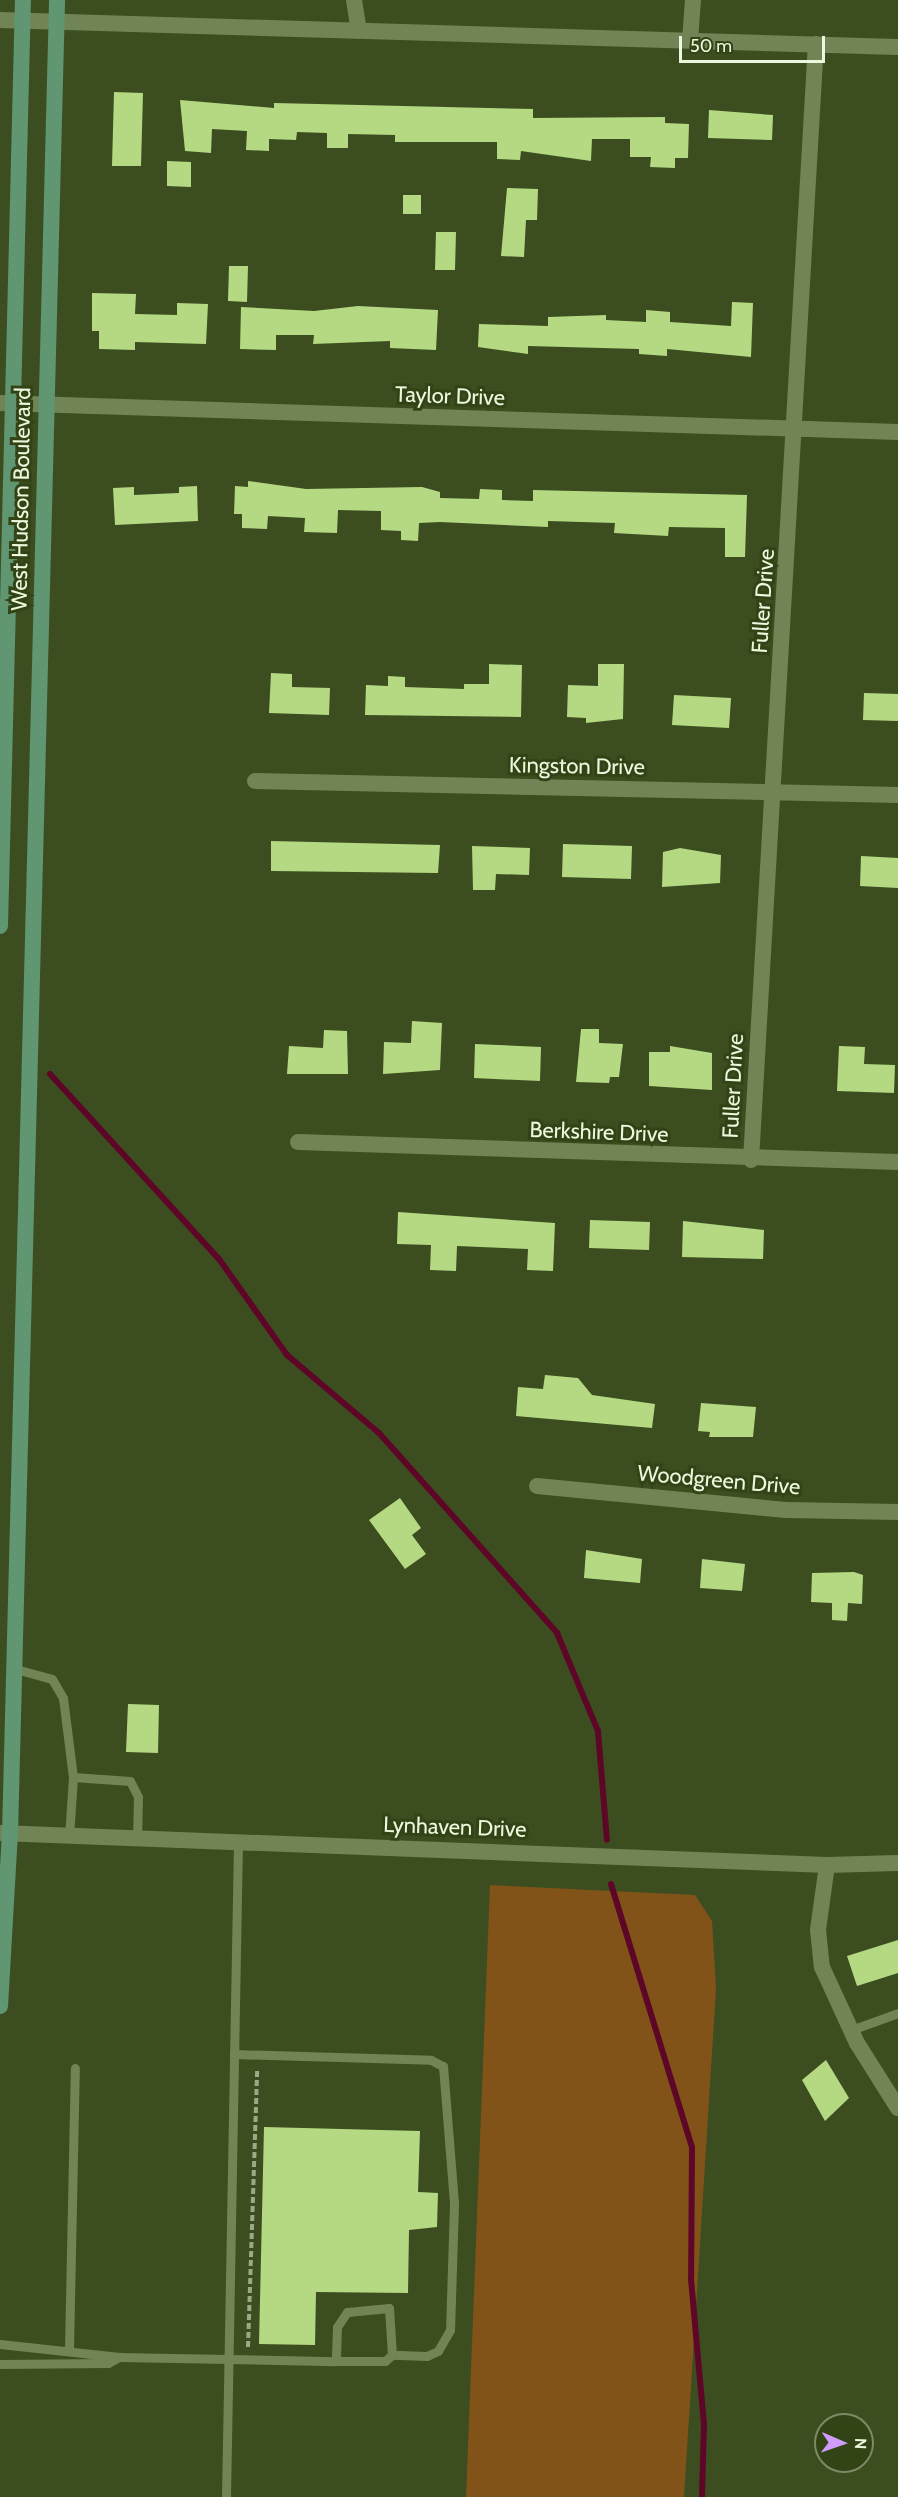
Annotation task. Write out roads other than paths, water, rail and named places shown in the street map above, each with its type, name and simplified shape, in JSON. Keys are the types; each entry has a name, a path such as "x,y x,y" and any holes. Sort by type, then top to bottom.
{"main road":[{"name":"West Hudson Boulevard","path":"0,926 6,403 23,0"},
{"name":"West Hudson Boulevard","path":"0,2006 12,1668 57,0"}],"street":[{"path":"354,0 358,32"},
{"path":"690,40 693,0"},
{"path":"0,20 57,19 358,32 898,47"},
{"name":"Fuller Drive","path":"751,1160 796,430 816,44"},
{"name":"Taylor Drive","path":"6,403 898,432"},
{"name":"Kingston Drive","path":"255,782 898,795"},
{"name":"Berkshire Drive","path":"298,1143 751,1160 898,1162"},
{"name":"Woodgreen Drive","path":"537,1486 786,1510 898,1512"},
{"name":"Lynhaven Drive","path":"5,1833 137,1840 827,1865 898,1863"},
{"path":"827,1865 819,1954 851,2030 898,2108"}],"lane":[{"path":"12,1668 52,1679 63,1698 72,1777 69,1837"},
{"path":"72,1777 130,1781 138,1797 137,1840"},
{"path":"226,2497 238,1843"},
{"path":"851,2030 898,2013"},
{"path":"0,2344 69,2348 119,2357 385,2361 392,2355 433,2353 450,2330 454,2204 443,2066 432,2060 234,2054"},
{"path":"69,2348 75,2068"},
{"path":"336,2361 337,2326 347,2312 360,2307 388,2308 392,2355"},
{"path":"0,2364 108,2363 119,2357"}],"waterway":[{"path":"50,1074 219,1259 287,1355 379,1433 557,1633 598,1731 607,1840"},
{"path":"611,1884 692,2147 691,2279 704,2424 702,2497"}]}
